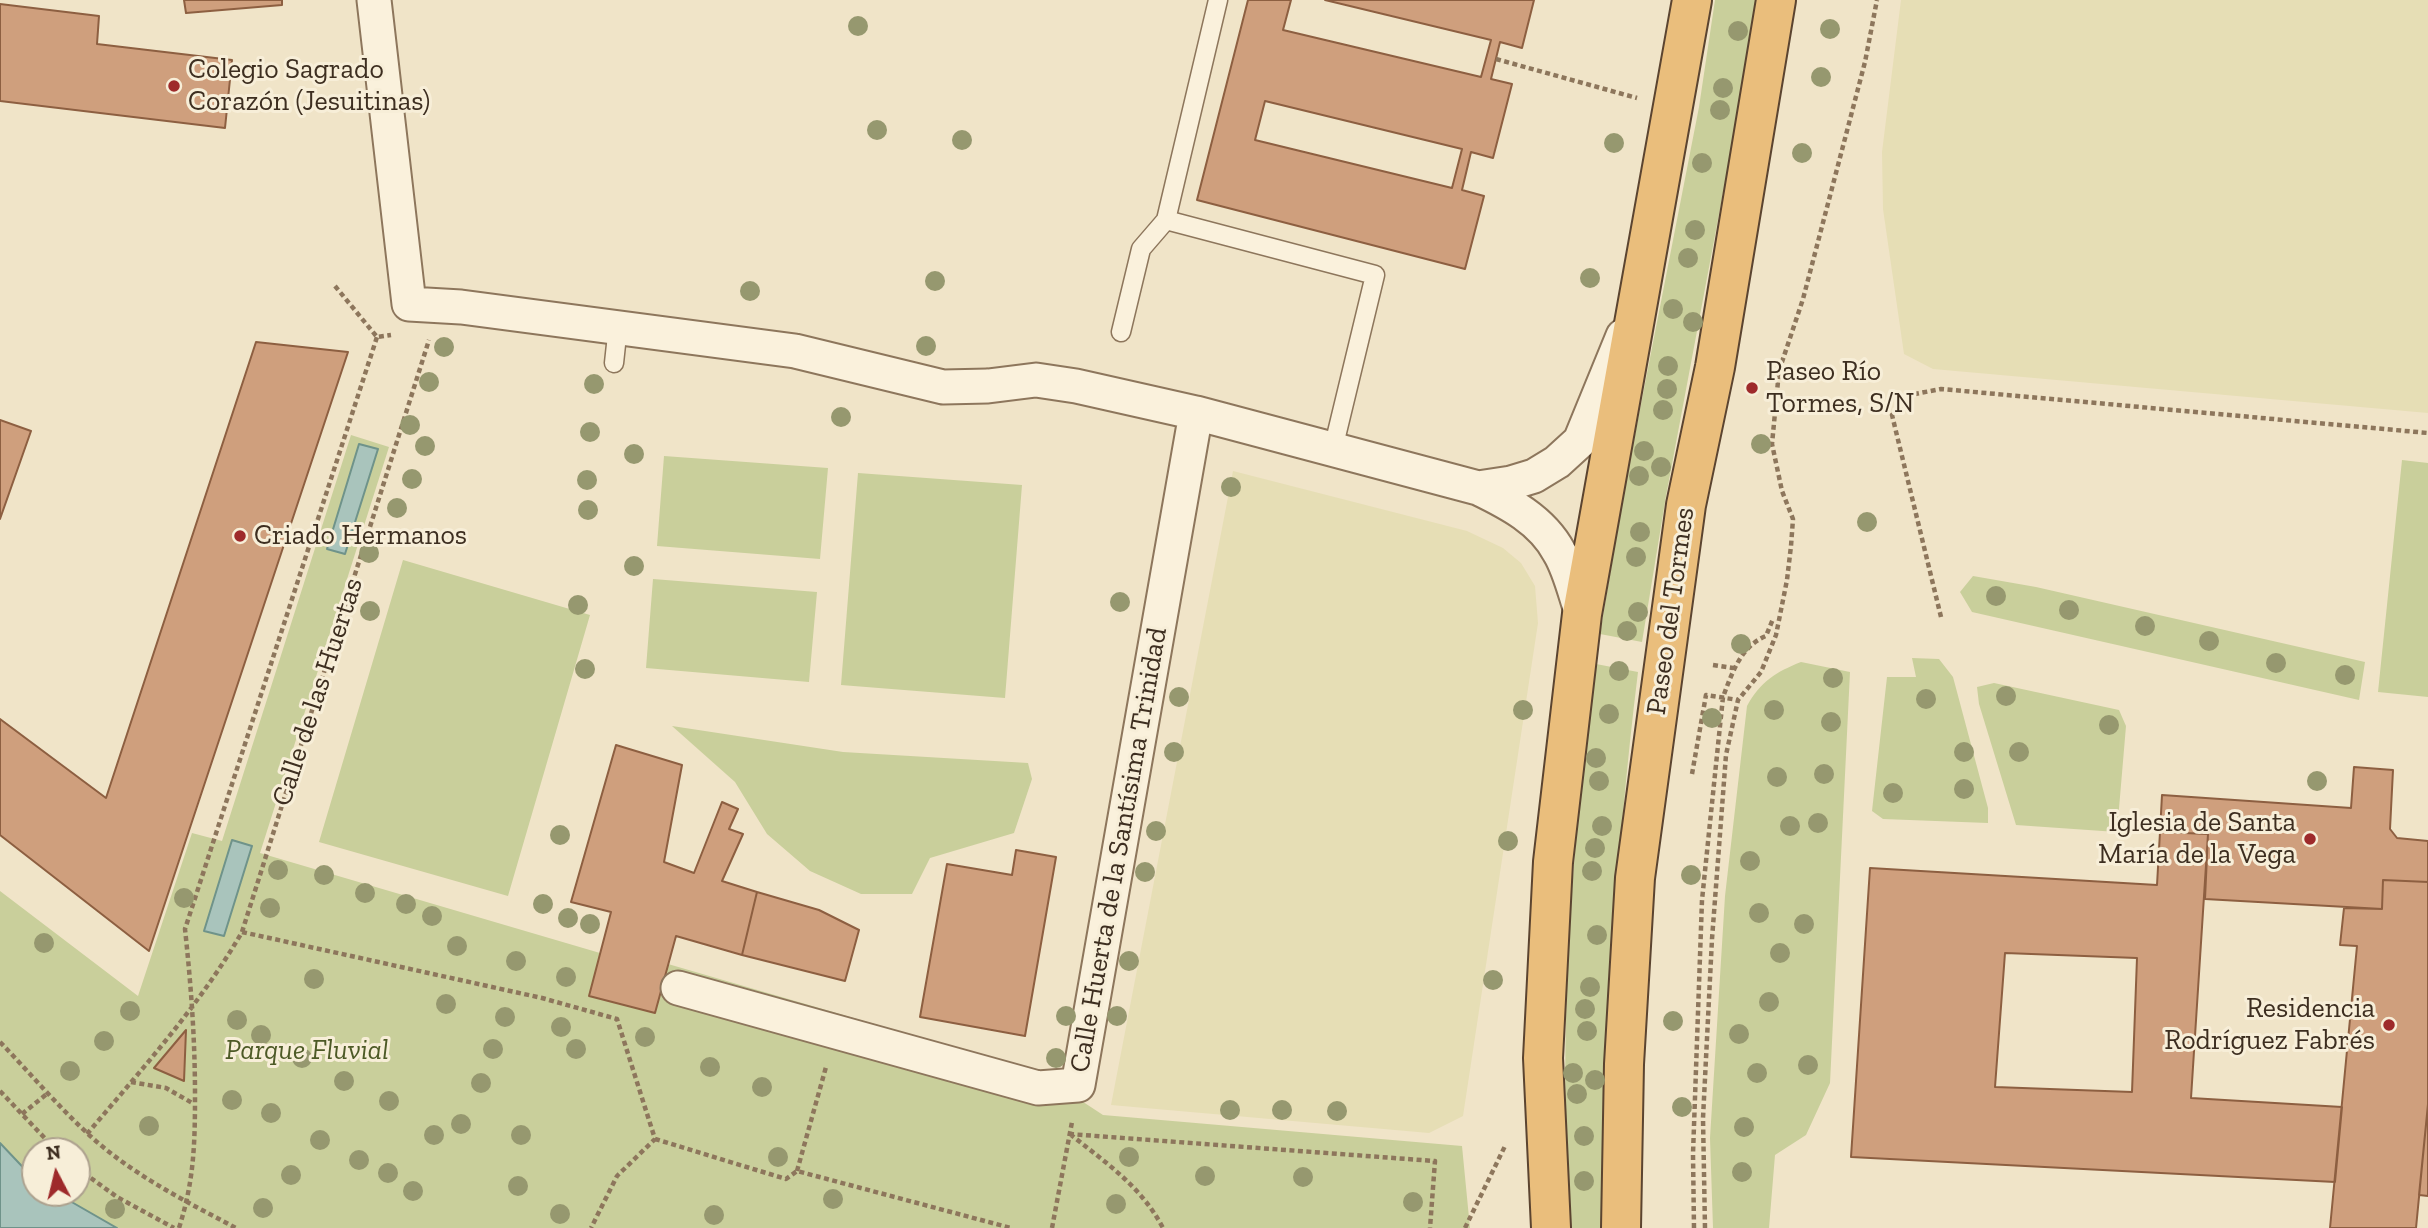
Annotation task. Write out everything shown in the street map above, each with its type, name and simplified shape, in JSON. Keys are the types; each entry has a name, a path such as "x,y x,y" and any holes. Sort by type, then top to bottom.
{"highway":[{"path":"1551,1228 1543,1058 1553,862 1582,614 1692,0"},
{"name":"Paseo del Tormes","path":"1621,1228 1624,1064 1637,865 1686,505 1715,367 1776,0"}],"street":[{"path":"374,0 409,304 461,307 618,326 796,351 943,387 988,386 1036,380 1076,386 1333,449 1478,488 1508,503 1536,522 1559,551 1582,614"},
{"path":"1478,488 1534,476 1557,462 1580,441 1641,292"},
{"name":"Calle Huerta de la Santísima Trinidad","path":"678,988 1038,1088 1078,1085 1196,414"}],"lane":[{"path":"1121,332 1141,249 1166,220 1218,0"},
{"path":"1166,220 1375,275 1333,449"},
{"path":"614,363 618,326"}],"path":[{"path":"1705,1228 1703,1118 1712,939 1726,755 1738,700 1761,672 1776,635 1787,580 1793,519 1782,492 1772,444 1780,371 1803,299 1865,62 1877,0"},
{"path":"1496,59 1634,97"},
{"name":"Calle de las Huertas","path":"88,1134 193,1004 225,962 242,932 432,329"},
{"name":"Calle de las Huertas","path":"176,1228 187,1202 195,1150 193,1004 185,929 377,337"},
{"path":"1941,617 1892,415 1915,394 1941,389 2428,433"},
{"path":"1694,1228 1693,1154 1702,900 1723,697 1733,668 1752,641 1766,636 1773,619"},
{"path":"1713,665 1733,668"},
{"path":"1706,695 1738,700"},
{"path":"242,932 542,998 617,1019 655,1139"},
{"path":"655,1139 786,1179 797,1171 837,1033"},
{"path":"0,1042 88,1134 134,1169 236,1228"},
{"path":"131,1082 166,1088 195,1105"},
{"path":"1052,1228 1078,1085"},
{"path":"0,1091 44,1137"},
{"path":"22,1114 48,1093"},
{"path":"1069,1134 1125,1178 1151,1205 1163,1228"},
{"path":"1069,1134 1435,1161 1430,1228"},
{"path":"591,1228 617,1176 655,1139"},
{"path":"1465,1228 1509,1139"},
{"path":"797,1171 1011,1228"},
{"path":"91,1178 117,1197 176,1228"}],"shaded area":[{"path":"1901,0 2428,0 2428,413 1933,369 1904,354 1883,209 1882,152"},
{"path":"1233,471 1467,531 1503,548 1521,563 1535,586 1538,623 1463,1116 1429,1133 1111,1105"}],"green space":[{"path":"1715,0 1756,0 1642,642 1600,634 1625,486 1699,107"},
{"name":"Parque Fluvial","path":"351,435 389,447 260,853 600,953 589,996 654,1013 668,964 1036,1071 1103,1115 1462,1146 1470,1228 117,1228 80,1207 91,1207 91,1137 21,1137 21,1165 0,1143 0,891 138,996 192,833 222,841"},
{"path":"664,456 828,468 820,559 657,546"},
{"path":"2402,460 2428,463 2428,697 2378,692"},
{"path":"858,473 1022,485 1005,698 841,685"},
{"path":"403,560 590,615 508,896 319,842"},
{"path":"1973,576 2036,587 2365,662 2359,700 1972,612 1960,592"},
{"path":"653,579 817,592 809,682 646,668"},
{"path":"1912,658 1939,659 1953,677 1988,808 1988,823 1883,819 1872,811 1887,677 1916,677"},
{"path":"1801,662 1850,672 1830,1083 1806,1135 1775,1155 1769,1228 1713,1228 1710,1138 1725,896 1747,706 1770,678"},
{"path":"1596,664 1638,672 1623,811 1613,949 1601,1228 1570,1228 1565,1087 1569,945 1579,804"},
{"path":"1994,683 2119,710 2126,726 2117,832 2016,825 1979,704 1977,687"},
{"path":"672,726 843,752 1028,763 1032,779 1014,833 930,858 912,894 861,894 810,871 767,834 735,782"}],"water":[{"path":"359,444 378,449 345,554 327,549"},
{"path":"232,840 252,846 224,936 204,931"},
{"path":"0,1143 21,1165 21,1207 80,1207 117,1228 0,1228"}],"building":[{"path":"184,0 282,0 282,5 186,13"},
{"path":"1248,0 1291,0 1283,30 1481,77 1491,40 1325,0 1534,0 1522,48 1500,42 1491,79 1512,84 1493,158 1471,152 1462,190 1484,196 1465,269 1197,200","holes":["1265,101 1462,149 1452,188 1255,140"]},
{"path":"0,4 99,16 97,44 232,60 225,128 0,101"},
{"name":"Criado Hermanos","path":"256,342 348,352 149,951 0,835 0,719 106,798"},
{"path":"0,420 31,431 0,519"},
{"path":"616,745 682,765 664,862 694,873 722,802 738,809 729,829 743,834 722,881 757,892 742,955 676,936 655,1013 589,996 611,912 571,902"},
{"name":"Iglesia de Santa María de la Vega","path":"2354,767 2393,770 2390,829 2397,838 2428,841 2428,882 2383,880 2382,909 2205,899 2208,834 2160,832 2162,795 2351,808"},
{"path":"2160,832 2208,834 2191,1098 2342,1107 2335,1182 1851,1157 1870,868 2157,885","holes":["2005,953 2137,958 2132,1092 1995,1087"]},
{"path":"1016,850 1056,857 1025,1036 920,1017 947,864 1012,875"},
{"name":"Residencia Rodríguez Fabrés","path":"2383,880 2428,882 2428,1104 2416,1228 2330,1228 2357,946 2340,945 2344,908 2382,909"},
{"path":"757,892 819,910 859,930 845,981 742,955"},
{"path":"186,1030 184,1081 154,1068"},
{"path":"2428,1104 2428,1196 2419,1195"}],"place":[{"name":"Colegio Sagrado Corazón (Jesuitinas)","path":"174,86"},
{"name":"Paseo Río Tormes, S/N","path":"1752,388"},
{"name":"Criado Hermanos","path":"240,536"},
{"name":"Iglesia de Santa María de la Vega","path":"2310,839"},
{"name":"Residencia Rodríguez Fabrés","path":"2389,1025"}]}
